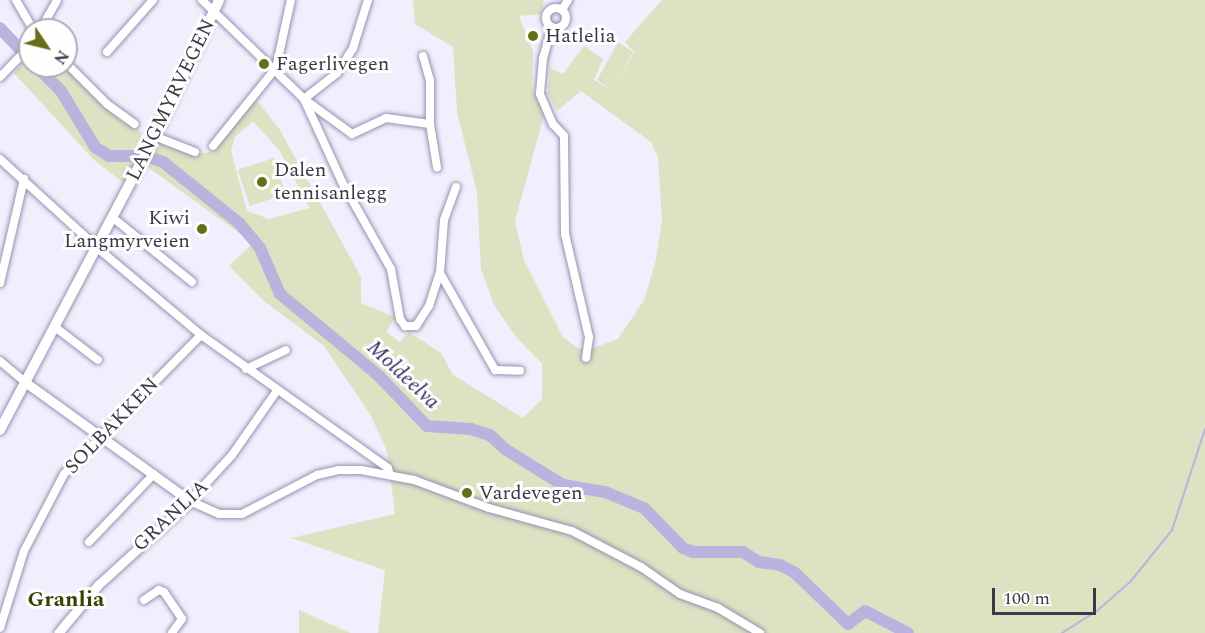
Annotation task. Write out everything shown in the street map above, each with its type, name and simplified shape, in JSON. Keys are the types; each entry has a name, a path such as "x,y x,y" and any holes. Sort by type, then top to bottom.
{"main road":[{"name":"LANGMYRVEGEN","path":"0,430 140,165 219,0"}],"street":[{"path":"16,0 26,18"},
{"path":"47,18 57,0"},
{"path":"107,52 153,0"},
{"path":"202,0 276,68 303,99 352,134 386,118 430,124"},
{"path":"213,146 276,68 291,0"},
{"path":"303,99 337,73 353,48 368,0"},
{"path":"552,27 564,23 562,10 568,0"},
{"path":"552,27 546,20 548,12 562,10"},
{"path":"552,27 543,59 540,94 553,124 564,136 565,234 589,336 586,358"},
{"path":"423,56 430,80 430,124 437,167"},
{"path":"0,77 18,61"},
{"path":"78,75 107,104 135,124"},
{"path":"303,99 342,182 391,269 401,324 416,326 421,320 440,273 444,220 456,187"},
{"path":"153,139 195,152"},
{"path":"0,159 96,247 201,335 276,392 388,468 390,475"},
{"path":"0,283 24,179"},
{"path":"112,217 192,282"},
{"path":"440,273 495,370 520,371"},
{"path":"55,327 98,360"},
{"name":"SOLBAKKEN","path":"0,628 15,575 41,515 64,474 201,335"},
{"path":"246,369 286,350"},
{"path":"0,361 25,382 190,501 219,514 242,514 317,475 349,470 390,475 572,531 641,567 680,594 718,608 760,633"},
{"name":"GRANLIA","path":"58,633 98,585 190,501 232,455 276,392"},
{"path":"89,542 154,474"},
{"path":"144,600 159,590 164,592 182,619 172,633"}],"green space":[{"path":"413,0 544,0 541,14 519,16 533,52 532,87 544,115 515,221 524,260 563,337 579,349 590,349 618,339 644,300 656,260 662,220 658,157 651,142 581,91 557,111 548,94 550,68 563,74 584,46 603,59 594,80 612,91 597,80 618,42 633,52 614,87 634,52 625,42 662,0 1205,0 1205,633 378,633 385,570 291,538 395,514 387,451 370,414 324,346 264,301 229,266 251,245 250,241 138,160 125,184 94,160 19,78 78,77 146,137 192,154 211,152 255,98 280,130 361,277 361,303 395,317 386,332 400,342 409,332 441,353 453,375 523,418 542,399 542,364 517,338 494,305 481,269 477,192 457,112 453,47 415,24","holes":["253,121 279,150 310,208 269,219 247,211 231,151 235,137"]},
{"name":"Dalen tennisanlegg","path":"274,158 286,194 250,206 238,170"},
{"path":"299,610 350,633 299,633"}],"waterway":[{"name":"Moldeelva","path":"0,28 18,47"},
{"name":"Moldeelva","path":"48,78 61,91 95,147 109,156 146,156 163,162 240,224 260,248 280,294 379,376 427,426 471,429 490,435 505,449 563,485 605,492 644,508 683,548 693,552 743,552 759,562 780,565 794,572 848,624 865,611 908,633"},
{"path":"1062,633 1098,610 1131,581 1172,530 1205,429"}],"place":[{"name":"Hatlelia","path":"533,36"},
{"name":"Fagerlivegen","path":"264,64"},
{"name":"Dalen tennisanlegg","path":"262,182"},
{"name":"Kiwi Langmyrveien","path":"202,229"},
{"name":"Vardevegen","path":"467,493"}],"district":[{"name":"Granlia","path":"66,600"}]}
